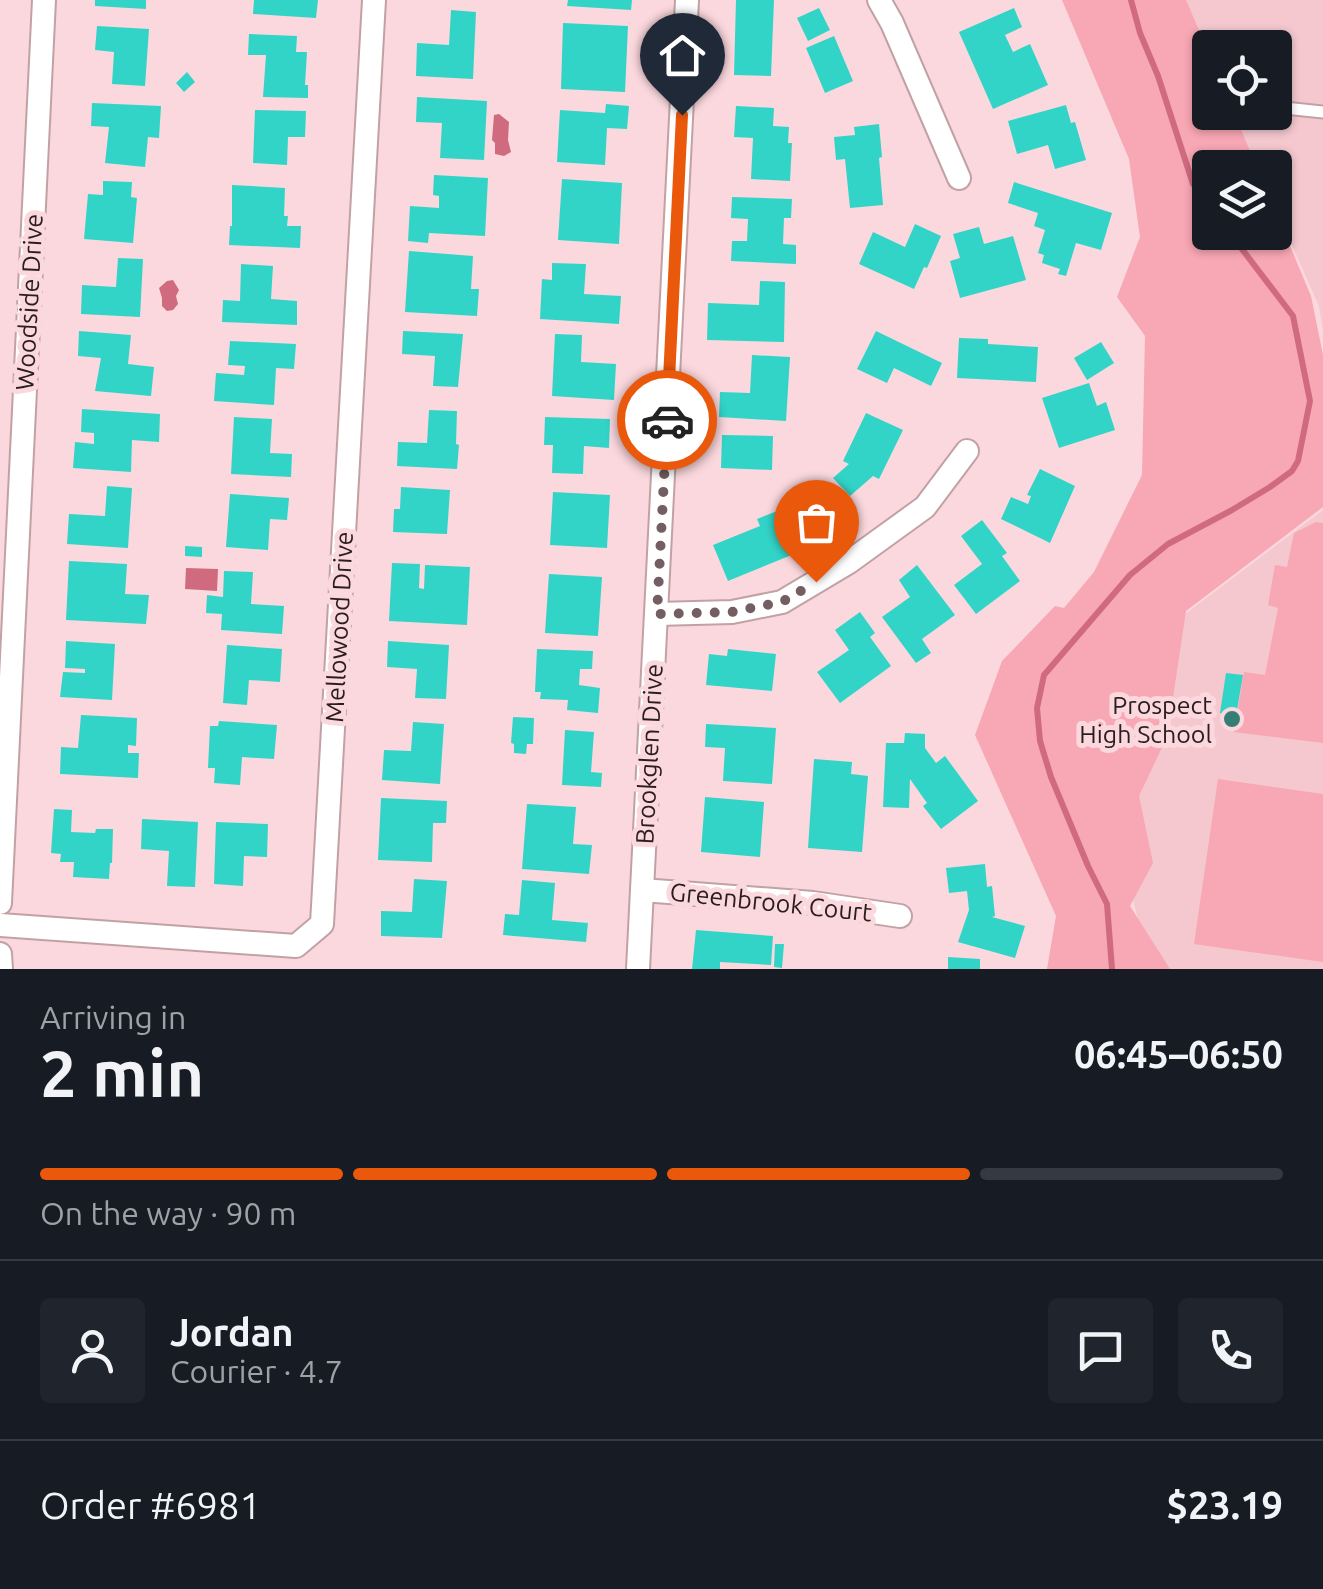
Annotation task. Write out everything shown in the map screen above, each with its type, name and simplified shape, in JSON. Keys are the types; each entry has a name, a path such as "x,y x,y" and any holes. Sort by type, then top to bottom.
{"street":[{"name":"Woodside Drive","path":"0,903 44,0"},
{"name":"Mellowood Drive","path":"0,925 296,946 322,924 374,0"},
{"name":"Brookglen Drive","path":"638,969 687,0"},
{"path":"879,0 959,178"},
{"path":"657,614 732,612 782,602 850,562 925,507 967,451"},
{"name":"Greenbrook Court","path":"642,890 813,903 900,916"},
{"path":"0,954 0,969"}],"lane":[{"path":"1292,109 1323,112"}],"shaded area":[{"path":"1062,0 1186,0 1199,30 1192,30 1192,130 1241,130 1250,150 1192,150 1192,250 1292,250 1311,296 1323,355 1323,507 1186,611 1167,737 1139,796 1153,863 1130,906 1170,969 1047,969 1056,916 975,735 1002,661 1055,606 1064,608 1094,572 1142,475 1145,336 1117,297 1140,237 1129,159"},
{"path":"1184,0 1323,0 1323,331 1319,306 1292,245 1292,150 1250,150 1241,130 1292,130 1292,30 1197,30"},
{"path":"499,114 509,122 511,152 504,156 495,154 492,140 494,115"},
{"path":"173,280 179,290 178,304 167,311 162,306 159,288"},
{"name":"Prospect High School","path":"1323,510 1323,969 1149,969 1113,810 1168,627"},
{"path":"1316,522 1323,523 1323,743 1234,732 1244,672 1265,675 1278,608 1268,605 1275,565 1287,567 1294,533"},
{"path":"186,568 218,569 217,591 185,589"},
{"path":"1218,779 1323,794 1323,962 1194,944"}],"building":[{"path":"95,0 146,0 146,9 95,6"},
{"path":"254,0 318,0 316,18 253,14"},
{"path":"568,0 632,0 631,10 567,6"},
{"path":"736,0 774,0 771,76 734,75"},
{"path":"819,8 830,30 808,41 797,18"},
{"path":"1014,8 1022,27 1005,35 1013,52 1030,44 1048,85 993,109 959,32"},
{"path":"451,10 476,12 473,79 416,76 417,43 449,45"},
{"path":"563,23 628,26 625,92 561,89"},
{"path":"97,26 149,29 145,86 112,84 114,52 95,50"},
{"path":"249,34 297,36 296,52 307,52 308,98 263,97 266,55 248,55"},
{"path":"834,36 853,81 825,93 806,48"},
{"path":"187,72 195,82 184,92 176,83"},
{"path":"417,97 487,101 484,160 440,158 442,123 416,122"},
{"path":"92,103 161,106 159,138 148,137 145,167 105,163 109,127 91,126"},
{"path":"606,104 629,106 627,129 607,128 605,165 557,162 560,110 605,113"},
{"path":"1066,105 1086,160 1055,169 1048,145 1017,154 1008,121"},
{"path":"736,106 774,108 773,126 789,127 790,181 751,179 753,138 734,137"},
{"path":"255,110 306,111 305,137 288,137 287,165 253,163"},
{"path":"879,124 883,205 850,208 845,159 836,160 834,137 855,135 854,127"},
{"path":"434,175 488,178 485,236 429,233 428,243 408,241 410,206 439,208 439,196 433,195"},
{"path":"562,179 622,183 619,244 558,240"},
{"path":"103,181 132,182 131,197 137,198 133,243 84,239 88,194 103,195"},
{"path":"1014,182 1112,213 1101,250 1076,243 1066,276 1058,274 1060,269 1042,263 1044,255 1038,253 1045,230 1034,226 1038,213 1008,203"},
{"path":"232,185 285,188 284,216 288,216 287,226 301,226 300,248 229,245"},
{"path":"732,197 792,199 791,218 784,218 783,244 796,245 796,264 731,261 732,241 747,241 748,219 731,218"},
{"path":"915,224 941,236 914,289 859,264 873,232 905,247"},
{"path":"979,227 984,244 1013,236 1026,280 960,298 950,261 960,258 953,234"},
{"path":"409,251 473,256 471,289 479,289 477,316 405,312"},
{"path":"118,258 143,259 140,317 81,314 82,285 116,287"},
{"path":"552,263 586,264 584,294 621,296 619,324 540,319 542,279 552,280"},
{"path":"241,264 273,266 271,299 297,301 297,325 222,322 223,300 240,301"},
{"path":"760,281 785,282 784,342 707,340 708,303 759,305"},
{"path":"79,331 131,335 128,364 154,367 151,396 95,391 101,358 78,356"},
{"path":"403,331 463,334 458,387 433,386 435,356 402,354"},
{"path":"876,331 942,363 931,386 894,368 887,383 857,369"},
{"path":"555,334 582,335 581,362 616,364 614,400 552,396"},
{"path":"959,338 1038,347 1036,382 957,378"},
{"path":"230,341 296,344 294,369 276,368 274,405 214,401 216,373 244,375 245,366 228,365"},
{"path":"1101,342 1114,363 1087,380 1074,358"},
{"path":"752,355 790,357 786,421 719,417 720,392 750,393"},
{"path":"1089,383 1097,406 1106,402 1115,430 1059,448 1042,398"},
{"path":"82,409 160,414 159,442 132,440 131,472 73,468 75,442 94,444 94,433 81,432"},
{"path":"429,410 457,411 457,469 397,466 398,442 427,443"},
{"path":"866,413 903,430 879,479 873,476 850,496 833,478 849,464 843,461"},
{"path":"234,417 272,419 270,453 292,454 291,477 231,474"},
{"path":"545,417 610,419 609,448 584,446 583,474 552,473 553,445 544,445"},
{"path":"722,435 773,436 772,470 721,468"},
{"path":"1040,469 1075,486 1050,543 1001,519 1011,497 1028,504 1031,496 1027,495"},
{"path":"107,486 132,488 128,548 67,544 69,514 105,516"},
{"path":"401,487 450,490 447,534 393,532 394,509 400,509"},
{"path":"553,492 610,495 607,548 550,545"},
{"path":"230,494 289,498 287,520 270,519 268,550 226,547"},
{"path":"782,509 799,552 728,581 713,545 760,526 757,519"},
{"path":"982,520 1007,553 1002,556 1020,581 976,614 954,585 982,564 961,536"},
{"path":"185,546 202,547 202,557 185,556"},
{"path":"69,561 127,564 125,594 149,595 146,624 66,620"},
{"path":"392,563 420,564 419,588 424,589 425,565 470,567 467,625 389,621"},
{"path":"917,565 955,615 922,639 931,653 916,663 882,617 910,597 899,580"},
{"path":"224,571 253,572 251,604 284,606 282,634 221,630 222,614 206,613 207,595 223,597"},
{"path":"549,574 602,577 598,636 545,633"},
{"path":"860,612 875,633 870,637 891,666 840,703 817,672 849,650 835,630"},
{"path":"66,641 115,644 112,700 60,697 63,672 85,673 85,669 65,668"},
{"path":"388,641 449,645 446,699 415,698 417,669 387,667"},
{"path":"227,645 282,649 280,682 249,680 247,705 223,703"},
{"path":"537,649 593,651 592,669 580,669 579,685 600,688 598,713 567,710 568,700 540,699 541,692 535,692"},
{"path":"728,649 776,654 772,691 706,685 709,654 727,656"},
{"path":"1226,673 1243,675 1236,716 1220,713"},
{"path":"81,715 137,718 136,746 128,745 128,753 139,753 138,778 60,774 61,747 78,748"},
{"path":"513,717 534,718 533,744 527,744 526,754 514,753"},
{"path":"219,721 277,725 274,759 242,757 240,785 214,783 215,768 208,768 210,726 218,726"},
{"path":"413,722 444,724 440,784 382,780 384,750 411,751"},
{"path":"706,724 776,728 772,784 723,781 725,748 705,747"},
{"path":"565,730 594,732 591,772 602,773 601,787 562,785"},
{"path":"905,733 925,734 925,748 936,763 945,756 978,801 941,829 923,806 927,803 910,779 909,808 883,807 886,743 904,743"},
{"path":"814,759 852,762 851,774 868,776 862,852 808,848"},
{"path":"705,797 764,802 760,857 701,852"},
{"path":"381,798 447,801 446,823 433,823 432,862 378,860"},
{"path":"527,804 576,807 573,844 592,845 589,874 522,869"},
{"path":"54,809 72,810 71,832 113,829 109,879 73,877 74,862 60,862 61,854 51,853"},
{"path":"142,819 198,822 195,887 167,886 169,851 141,849"},
{"path":"216,822 268,824 267,857 244,856 243,886 214,884"},
{"path":"985,864 987,887 992,886 992,917 1025,926 1015,958 958,942 969,910 967,891 949,893 946,868"},
{"path":"414,879 447,881 442,938 381,936 381,911 412,912"},
{"path":"522,880 555,883 552,920 588,923 586,942 503,935 505,914 519,915"},
{"path":"696,930 773,936 771,965 720,962 720,969 692,969"},
{"path":"775,944 784,944 782,968 774,967"},
{"path":"948,957 980,959 980,969 948,969"}],"waterway":[{"path":"1131,0 1192,181"},
{"path":"1112,969 1107,904 1051,777 1040,741 1037,708 1044,675 1130,575 1168,544 1270,487 1292,471 1298,461 1310,401 1293,316 1243,250"}],"way so far":[{"path":"667,420 657,614 732,612 782,602 816,582"}],"place":[{"name":"Prospect High School","path":"1232,719"}],"route":[{"path":"667,420 682,115"}]}
